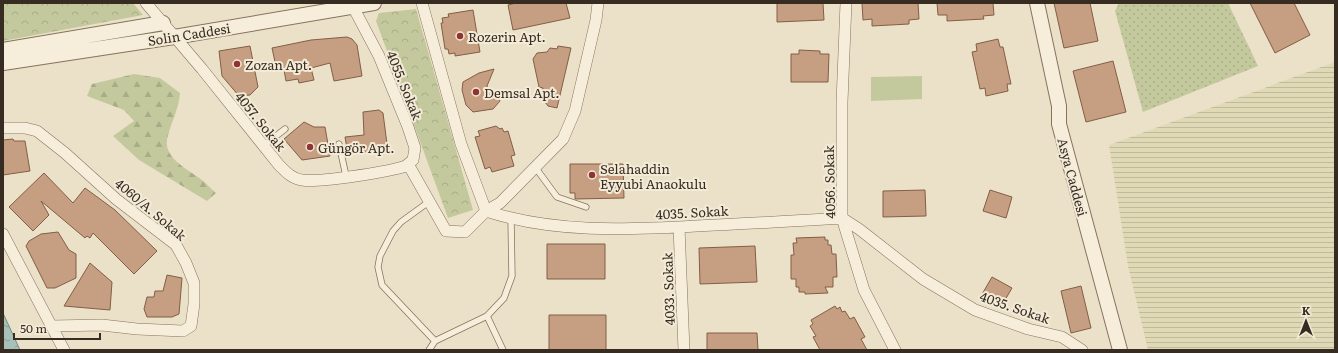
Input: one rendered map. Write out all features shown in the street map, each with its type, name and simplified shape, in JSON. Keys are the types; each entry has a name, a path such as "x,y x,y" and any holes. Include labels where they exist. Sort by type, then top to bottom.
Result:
{"street":[{"name":"4057. Sokak","path":"146,3 263,146 279,165 291,176 302,180 346,176 392,169 408,164"},
{"name":"Solin Caddesi","path":"3,63 174,37 353,4 374,3"},
{"path":"422,3 461,144 486,211"},
{"path":"408,164 446,231 454,233 465,232 486,211 500,203 562,139 575,111 596,20 598,3"},
{"name":"4056. Sokak","path":"846,3 842,102 842,218 864,290 895,350"},
{"name":"Asya Caddesi","path":"1037,3 1059,106 1059,124 1120,350"},
{"name":"4055. Sokak","path":"353,4 378,56 408,128 414,148 413,160 408,164"},
{"path":"3,50 163,23"},
{"name":"4060/A. Sokak","path":"3,128 25,128 36,131 65,153 116,199 176,245 194,282 194,304 191,326 183,331 137,329 102,325 52,326"},
{"name":"4035. Sokak","path":"486,211 511,219 571,228 630,230 842,218 859,229 923,280 975,310 1028,329 1062,337 1082,350"},
{"name":"4033. Sokak","path":"679,227 684,350"},
{"path":"3,234 64,350"}],"lane":[{"path":"263,146 285,129"},
{"path":"339,144 346,176"},
{"path":"534,167 557,197 586,207"},
{"path":"430,201 401,222 393,231 380,256 378,267 382,285 435,341"},
{"path":"429,350 435,341 488,316 500,305 510,284 512,268 511,219"},
{"path":"488,316 503,350"}],"shaded area":[{"path":"1335,62 1335,350 1148,350 1128,266 1109,145"}],"green space":[{"path":"3,3 133,3 143,15 3,41"},
{"path":"1119,3 1228,3 1258,66 1143,112 1115,11"},
{"path":"416,9 473,210 448,218 376,21 379,13"},
{"path":"134,74 160,78 180,93 178,105 168,134 167,147 174,159 179,164 202,180 216,193 207,201 139,160 113,136 134,121 124,110 87,96 92,84"},
{"path":"922,76 922,99 871,101 871,77"}],"water":[{"path":"3,313 20,350 3,350"}],"building":[{"path":"516,3 566,3 570,18 513,30 508,5"},
{"path":"777,3 823,3 824,20 777,22"},
{"path":"862,3 918,3 919,19 909,20 909,24 872,26 872,19 863,20"},
{"path":"937,3 993,3 994,15 983,16 984,19 947,21 947,15 938,15"},
{"path":"1054,3 1090,3 1098,41 1064,48"},
{"path":"1250,3 1294,3 1310,35 1275,53"},
{"name":"Rozerin Apt.","path":"473,10 480,52 455,56 455,53 449,54 448,49 445,49 441,23 443,23 442,18 449,17 448,14"},
{"path":"347,37 352,39 357,45 362,76 334,81 330,63 311,68 314,80 299,83 298,79 286,81 284,70 277,71 272,48 311,40"},
{"path":"998,39 1000,47 1003,47 1011,84 1007,84 1008,91 986,96 985,88 980,89 972,52 977,51 976,44"},
{"name":"Zozan Apt.","path":"250,46 258,87 250,95 239,96 222,76 219,51"},
{"path":"558,46 571,48 557,108 548,106 542,98 543,88 539,87 533,59 537,53 547,52 550,48 557,49"},
{"path":"799,50 820,51 820,54 829,54 828,82 791,82 791,54 799,54"},
{"path":"1113,61 1126,112 1086,122 1073,71"},
{"name":"Demsal Apt.","path":"494,69 487,86 489,94 498,97 500,101 493,109 473,112 466,105 462,90 463,82 479,73"},
{"path":"379,110 383,113 387,144 382,150 348,154 345,137 364,135 363,112"},
{"name":"Güngör Apt.","path":"304,122 314,127 325,127 330,156 302,160 284,139"},
{"path":"496,126 500,129 502,128 504,132 508,131 515,155 511,156 514,166 492,172 490,167 485,169 475,137 480,136 478,131"},
{"path":"13,139 14,141 25,141 30,171 3,175 3,140"},
{"path":"570,164 623,164 624,198 575,199 575,193 570,193"},
{"path":"44,173 73,203 85,188 115,210 157,251 134,274 93,233 90,238 87,236 85,238 41,201 49,215 33,231 9,207"},
{"path":"925,190 926,216 883,217 883,191"},
{"path":"990,190 1012,197 1006,218 983,211"},
{"path":"58,232 69,250 76,254 76,278 55,288 47,288 26,246 29,241 41,234"},
{"path":"825,237 825,240 828,240 828,245 831,245 832,254 836,254 837,277 833,277 833,287 825,287 828,293 805,294 805,292 799,292 799,287 796,287 796,279 791,279 791,255 794,255 793,243 797,243 796,238"},
{"path":"547,244 605,244 605,279 547,279"},
{"path":"755,246 757,282 700,284 699,248"},
{"path":"90,263 112,282 110,310 64,306"},
{"path":"167,275 182,278 179,314 172,317 147,317 144,309 147,297 154,297 155,291 163,291"},
{"path":"992,277 1012,288 1001,307 981,296"},
{"path":"1081,286 1091,328 1071,333 1061,291"},
{"path":"835,306 837,309 840,307 842,312 845,311 850,319 854,317 865,337 861,339 867,350 820,350 813,337 816,336 810,326 813,324 811,320"},
{"path":"549,315 606,315 606,350 549,350"},
{"path":"707,333 757,333 758,350 707,350"}],"place":[{"name":"Rozerin Apt.","path":"460,36"},
{"name":"Zozan Apt.","path":"237,64"},
{"name":"Demsal Apt.","path":"476,92"},
{"name":"Güngör Apt.","path":"310,147"},
{"name":"Selahaddin Eyyubi Anaokulu","path":"592,175"}]}
